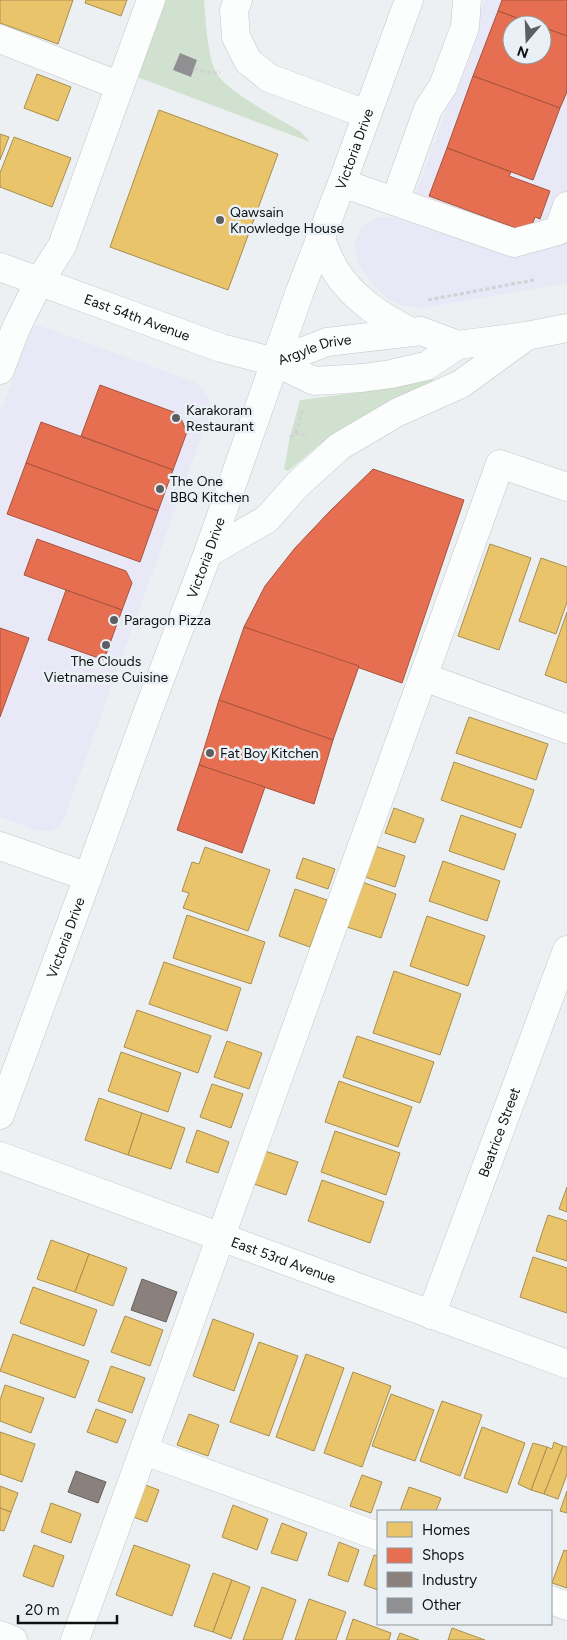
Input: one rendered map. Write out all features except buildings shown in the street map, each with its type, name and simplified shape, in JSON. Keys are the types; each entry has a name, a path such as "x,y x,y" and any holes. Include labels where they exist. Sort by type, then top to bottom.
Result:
{"street":[{"path":"0,370 16,328 39,282 62,246 152,0"},
{"path":"238,0 234,10 236,37 248,61 269,78 366,114"},
{"name":"Victoria Drive","path":"0,1115 148,711 208,554 275,362 409,0"},
{"path":"395,201 428,109 443,86 465,27 464,1"},
{"path":"0,39 120,86"},
{"path":"342,183 514,243 558,231 567,206"},
{"path":"320,238 335,270 352,292 383,317 411,332"},
{"name":"East 54th Avenue","path":"0,268 221,348 275,362"},
{"name":"Argyle Drive","path":"275,362 314,381 362,378 426,366 458,345 526,336 567,328"},
{"name":"Argyle Drive","path":"275,362 327,342 421,331 458,345"},
{"path":"208,554 268,519 298,484 340,446 398,412 461,384 526,336"},
{"path":"75,1640 145,1451 220,1237 500,464 567,487"},
{"path":"424,677 567,729"},
{"path":"0,846 88,877"},
{"name":"Beatrice Street","path":"431,1315 567,950"},
{"name":"East 53rd Avenue","path":"0,1156 567,1364"},
{"path":"145,1451 377,1536"},
{"path":"552,1600 567,1606"},
{"path":"0,1636 13,1640"}],"path":[{"path":"422,300 534,280"},
{"path":"296,433 304,404"}],"shaded area":[{"path":"485,0 567,0 567,283 424,308 402,305 390,300 379,291 357,262 355,242 362,227 378,217 392,217 406,222"},
{"path":"38,325 197,383 208,397 211,409 65,816 59,826 51,831 38,831 0,817 0,413 32,328"}],"green space":[{"path":"166,0 204,0 207,37 211,56 213,65 221,80 268,113 301,132 310,142 137,77"},
{"path":"430,378 434,380 433,384 360,420 324,441 288,471 284,469 300,400 362,392"}],"place":[{"name":"Qawsain Knowledge House","path":"220,220"},
{"name":"Karakoram Restaurant","path":"176,418"},
{"name":"The One BBQ Kitchen","path":"160,489"},
{"name":"Paragon Pizza","path":"114,620"},
{"name":"The Clouds Vietnamese Cuisine","path":"106,645"},
{"name":"Fat Boy Kitchen","path":"210,753"}]}
